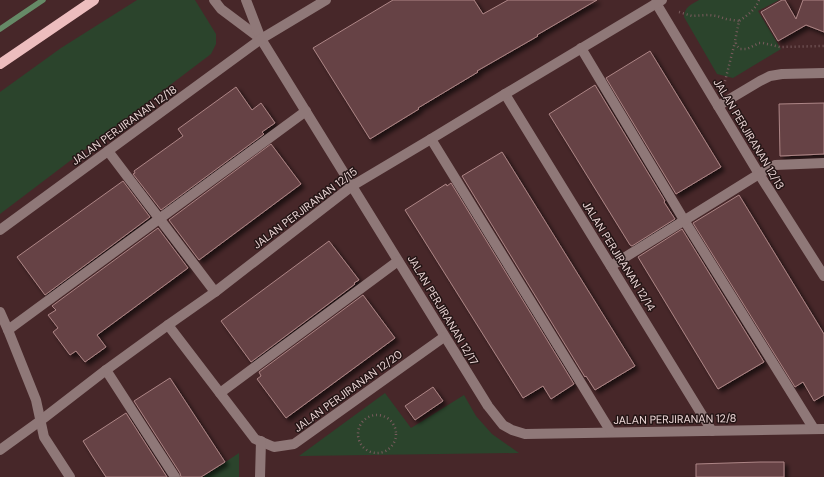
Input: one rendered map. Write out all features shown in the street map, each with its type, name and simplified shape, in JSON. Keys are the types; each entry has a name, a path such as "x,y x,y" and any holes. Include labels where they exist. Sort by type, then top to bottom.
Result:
{"main road":[{"path":"0,64 94,0"}],"street":[{"path":"214,0 221,9 262,39"},
{"path":"246,0 262,39"},
{"name":"JALAN PERJIRANAN 12/18","path":"0,230 262,39 326,0"},
{"name":"JALAN PERJIRANAN 12/15","path":"0,450 106,370 215,292 352,186 659,2"},
{"name":"JALAN PERJIRANAN 12/13","path":"659,2 718,106 824,276"},
{"name":"JALAN PERJIRANAN 12/17","path":"262,39 444,337 488,406 504,425 512,430 525,434"},
{"path":"581,48 684,220 819,429"},
{"path":"718,106 770,76 782,74 824,74"},
{"name":"JALAN PERJIRANAN 12/14","path":"505,94 712,431"},
{"path":"8,330 306,111"},
{"path":"430,140 611,432"},
{"path":"108,151 215,292"},
{"path":"611,266 775,165 824,163"},
{"path":"220,393 398,261"},
{"path":"0,312 36,400 44,437 70,477"},
{"path":"168,325 255,439 261,441 260,477"},
{"name":"JALAN PERJIRANAN 12/20","path":"261,441 274,447 294,444 444,337"},
{"path":"106,370 175,477"},
{"name":"JALAN PERJIRANAN 12/8","path":"525,434 819,429"}],"path":[{"path":"659,2 692,16 708,15 739,21 751,13 757,6 759,0"},
{"path":"718,106 739,21"},
{"path":"735,41 740,49 747,49 758,43 780,47 824,46"},
{"path":"374,415 389,419 394,425 396,432 396,439 393,446 380,453 372,453 366,450 358,437 359,429 362,423 374,415"}],"green space":[{"path":"137,0 195,0 216,34 216,44 211,54 0,214 0,92 61,48"},
{"path":"699,0 779,0 758,11 781,49 733,78 717,74 684,17 687,8"},
{"path":"385,393 411,428 464,395 476,416 492,434 519,453 299,456"},
{"path":"239,453 239,477 203,477"}],"building":[{"path":"393,0 474,0 483,14 508,0 597,0 477,71 478,72 370,139 313,48"},
{"path":"782,0 785,0 796,19 803,0 824,0 824,32 806,25 778,41 761,12"},
{"path":"650,51 721,167 676,194 606,78"},
{"path":"595,85 675,219 632,246 549,114"},
{"path":"236,87 252,110 261,103 275,123 262,132 264,134 161,210 133,174 135,173 134,171 183,136 178,129"},
{"path":"824,103 824,154 780,156 779,104"},
{"path":"271,144 301,184 199,260 169,220"},
{"path":"502,152 635,366 595,390 586,376 585,377 462,176"},
{"path":"123,181 150,217 45,295 17,257"},
{"path":"451,183 574,384 551,399 543,386 523,398 405,210 446,184 447,186"},
{"path":"739,195 824,334 824,395 814,401 803,382 795,387 693,223"},
{"path":"158,228 188,268 97,335 106,347 85,362 76,351 70,355 53,332 58,328 48,315 56,310 52,306"},
{"path":"682,229 764,362 718,389 638,257"},
{"path":"329,241 359,280 251,362 221,321"},
{"path":"363,295 395,338 286,418 257,379 261,376 259,372"},
{"path":"170,378 225,462 201,477 181,477 180,473 134,401"},
{"path":"433,387 443,401 415,420 405,406"},
{"path":"126,413 167,477 106,477 93,457 83,441"},
{"path":"784,462 784,477 696,477 696,464"}],"waterway":[{"path":"0,29 43,0"}]}
